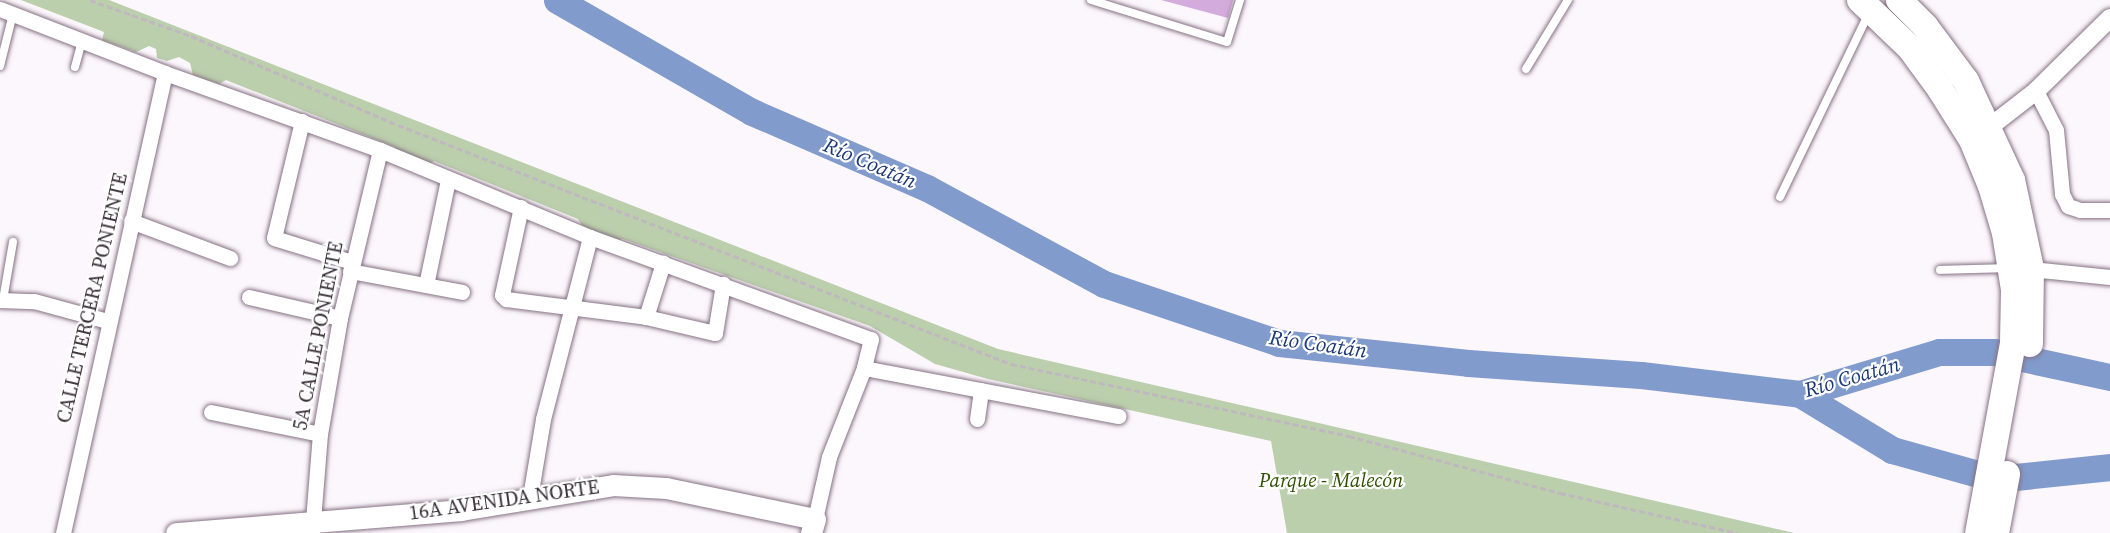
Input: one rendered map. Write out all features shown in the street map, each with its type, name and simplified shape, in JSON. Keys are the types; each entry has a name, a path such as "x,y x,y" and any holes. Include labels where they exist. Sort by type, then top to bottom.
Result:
{"highway":[{"path":"1899,0 1925,26 1966,81 1982,135 1991,186 2022,279 2024,387 1996,533"},
{"path":"1865,4 1910,48 1982,135"},
{"path":"1978,533 2008,382 2022,279"}],"main road":[{"name":"16A AVENIDA NORTE","path":"176,533 313,528 461,510 613,485 648,487 813,526"}],"street":[{"path":"6,12 165,73 380,150 590,237 871,339 864,368 829,457 813,526"},
{"path":"1982,135 2036,91 2110,18"},
{"name":"CALLE TERCERA PONIENTE","path":"63,533 107,321 165,73"},
{"path":"2036,91 2056,130 2062,194 2068,206 2080,210 2110,210"},
{"path":"302,121 274,238 351,266 462,292"},
{"name":"5A CALLE PONIENTE","path":"313,528 320,434 340,318 380,150"},
{"path":"426,285 448,180"},
{"path":"521,207 502,295 506,299 646,317 715,333 723,284"},
{"path":"131,221 230,258"},
{"path":"530,497 543,419 590,237"},
{"path":"646,317 663,263"},
{"path":"2022,279 2110,277"},
{"path":"249,297 340,318"},
{"path":"1,300 34,301 107,321"},
{"path":"864,368 1119,416"},
{"path":"977,420 981,390"},
{"path":"211,412 320,434"}],"lane":[{"path":"1091,0 1227,42 1240,0"},
{"path":"1526,69 1568,0"},
{"path":"1780,197 1865,4"},
{"path":"0,66 6,12"},
{"path":"75,67 82,41"},
{"path":"1,300 13,242"},
{"path":"1940,270 2022,279"}],"path":[{"path":"90,0 191,36 398,125 1011,364 1349,436 1560,493 1738,533"}],"green space":[{"name":"Parque - Malecón","path":"21,0 109,0 998,349 1794,533 1287,533 1271,441 988,379 935,364 870,326 623,239 608,242 587,233 578,219 434,161 425,168 395,155 395,147 226,80 219,84 193,75 190,63 179,57 167,61 157,58 156,49 149,46 136,52 102,40 104,32"}],"building":[{"path":"1161,0 1233,0 1228,18"}],"waterway":[{"name":"Río Coatán","path":"557,0 752,112 927,188 1104,284 1279,343 1468,363 1641,375 1800,394 1939,352 1994,352 2110,377"},
{"path":"1800,394 1892,450 1996,479 2110,467"}]}
